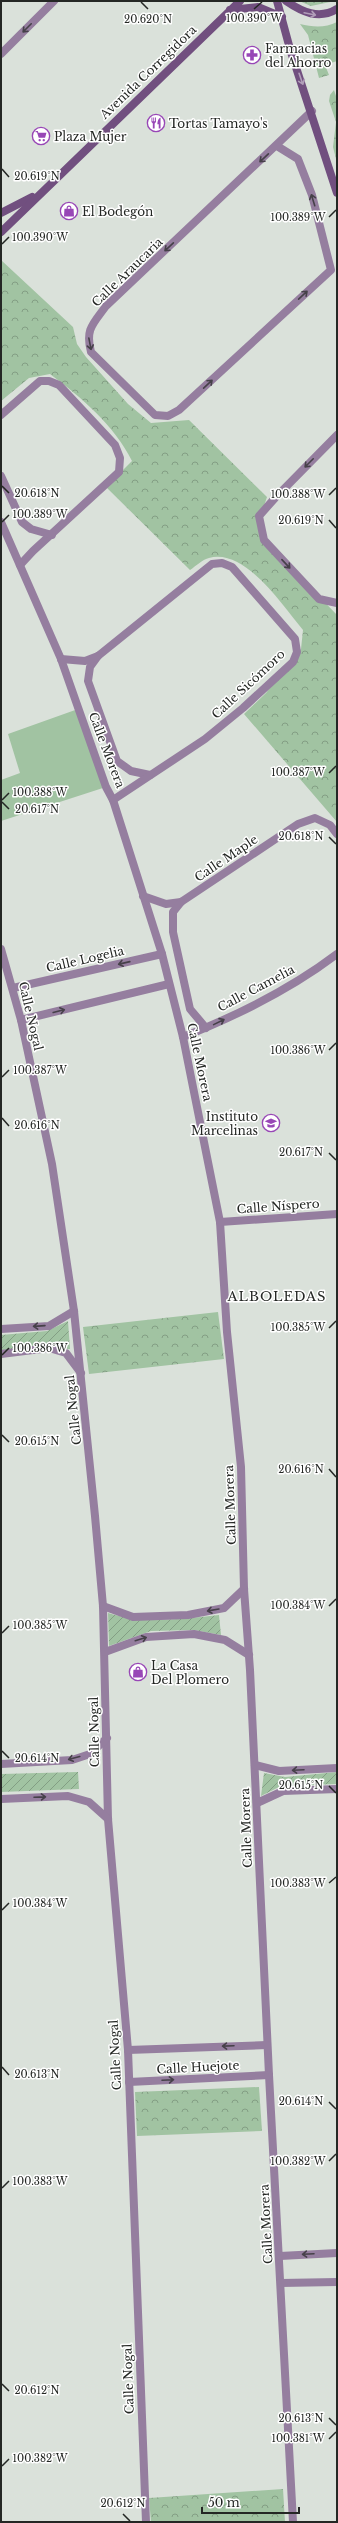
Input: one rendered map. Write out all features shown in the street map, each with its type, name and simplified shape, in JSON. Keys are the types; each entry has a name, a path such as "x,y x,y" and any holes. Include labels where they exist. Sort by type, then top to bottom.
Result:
{"main road":[{"name":"Avenida Corregidora","path":"1,232 38,194 240,1"},
{"path":"277,1 337,193"},
{"path":"286,1 303,12 317,15 324,15 337,9"},
{"path":"230,10 258,7 282,17"},
{"name":"Avenida Corregidora","path":"1,213 38,194"}],"street":[{"path":"1,54 54,1"},
{"name":"Calle Araucaria","path":"277,146 298,159 312,195 334,271 179,410 168,416 155,415 91,352 88,340 89,329 106,306 277,146 312,111"},
{"path":"1,415 40,381 49,381 59,385 115,445 120,458 119,472 52,535 33,550 20,565"},
{"path":"337,435 259,516 264,540 319,599 337,603"},
{"path":"1,476 22,522 31,529 52,535"},
{"name":"Calle Morera","path":"1,522 61,660 106,787 113,800 162,954 183,1037 220,1222 227,1332 241,1467 244,1588 257,1803 267,2045 280,2256 293,2522"},
{"name":"Calle Sicómoro","path":"61,660 85,661 98,656 212,564 222,563 232,566 295,639 297,652 293,662 243,708 205,739 113,800"},
{"name":"Calle Morera","path":"98,656 90,667 88,681 117,761 131,772 150,775"},
{"name":"Calle Maple","path":"181,902 298,824 315,818 330,826 337,834"},
{"path":"143,896 166,904 181,902"},
{"path":"181,902 173,912 173,932 190,1009 206,1028"},
{"name":"Calle Nogal","path":"1,949 21,1020 52,1164 74,1311 103,1606 108,1819 128,2050 146,2522"},
{"name":"Calle Logelia","path":"13,988 162,954"},
{"name":"Calle Camelia","path":"183,1037 206,1028 254,1004 321,966 337,954"},
{"path":"21,1020 169,984"},
{"name":"Calle Níspero","path":"220,1222 337,1214"},
{"path":"1,1329 49,1326 74,1311"},
{"path":"1,1354 49,1348 66,1353 81,1373"},
{"path":"103,1606 133,1617 188,1615 224,1608 244,1588"},
{"path":"105,1652 146,1637 194,1634 225,1640 249,1655"},
{"path":"1,1764 72,1760 90,1754 106,1738"},
{"path":"255,1765 279,1771 337,1768"},
{"path":"257,1803 283,1791 337,1789"},
{"path":"1,1799 68,1796 89,1802 108,1819"},
{"name":"Calle Huejote","path":"128,2050 267,2045"},
{"name":"Calle Huejote","path":"129,2082 269,2075"},
{"path":"280,2256 337,2253"},
{"path":"281,2282 337,2282"}],"green space":[{"path":"299,1 335,1 311,6"},
{"path":"337,22 337,61 325,65 329,75 319,78 308,35 300,24 319,26"},
{"path":"334,90 337,99 337,163 333,147 336,122 329,101 330,95"},
{"path":"1,260 73,327 77,344 86,357 128,404 151,423 189,420 267,497 262,512 262,537 337,615 337,822 244,714 266,693 301,649 303,630 285,607 262,581 249,570 236,562 223,557 209,558 202,561 190,570 106,487 132,461 125,448 107,424 74,392 50,374 29,378 1,401"},
{"path":"78,709 106,787 1,821 1,780 20,773 8,734"},
{"path":"218,1312 224,1359 89,1374 83,1327"},
{"path":"68,1321 70,1349 1,1351 1,1335 47,1331"},
{"path":"108,1613 136,1619 149,1620 219,1615 221,1635 194,1630 151,1631 109,1646"},
{"path":"78,1772 79,1789 1,1792 1,1774"},
{"path":"337,1772 337,1784 281,1786 261,1796 264,1773 285,1777"},
{"path":"259,2087 262,2131 137,2136 135,2092"},
{"path":"283,2489 285,2522 151,2522 149,2498"}],"place":[{"name":"Farmacias del Ahorro","path":"252,55"},
{"name":"Tortas Tamayo's","path":"156,123"},
{"name":"Plaza Mujer","path":"41,136"},
{"name":"El Bodegón","path":"69,211"},
{"name":"Instituto Marcelinas","path":"271,1123"},
{"name":"La Casa Del Plomero","path":"138,1672"}],"district":[{"name":"ALBOLEDAS","path":"277,1296"}]}
